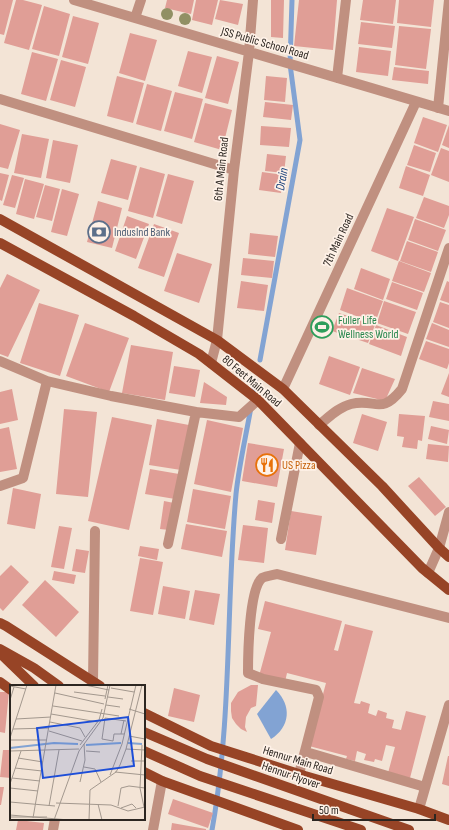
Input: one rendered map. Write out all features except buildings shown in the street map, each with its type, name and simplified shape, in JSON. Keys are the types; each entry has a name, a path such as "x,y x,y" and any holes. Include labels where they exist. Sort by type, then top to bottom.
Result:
{"main road":[{"name":"80 Feet Main Road","path":"0,219 217,340 283,389 382,486 449,557"},
{"name":"80 Feet Main Road","path":"0,243 134,316 199,354 246,390 257,399 428,573 449,590"},
{"path":"0,623 96,684"},
{"path":"0,649 34,668 58,685"},
{"path":"0,653 33,685"},
{"path":"0,682 10,689"},
{"name":"Hennur Main Road","path":"145,713 211,746 299,774 419,809 449,820"},
{"name":"Hennur Flyover","path":"145,732 207,759 409,830"},
{"path":"145,751 200,776 361,830"},
{"path":"145,772 229,804 275,826 298,830"}],"street":[{"name":"JSS Public School Road","path":"74,0 449,111"},
{"path":"135,18 141,0"},
{"name":"6th A Main Road","path":"211,363 217,340 234,170 249,52 253,0"},
{"path":"337,78 346,0"},
{"path":"438,108 449,0"},
{"path":"0,99 234,170"},
{"name":"7th Main Road","path":"283,389 416,102"},
{"path":"319,425 350,404 360,403 383,405 393,400 402,389 449,248"},
{"path":"0,361 47,381 111,396 196,412 239,417 257,399"},
{"path":"0,486 23,478 47,381"},
{"path":"168,544 196,412"},
{"path":"281,539 300,443"},
{"path":"428,573 439,548 449,512"},
{"path":"95,531 96,684"},
{"path":"299,774 306,752 319,697 316,690 263,680 248,673 252,609 256,587 263,578 277,574 449,618"},
{"path":"419,809 449,705"},
{"path":"306,752 425,787"},
{"path":"153,830 162,780"},
{"path":"53,830 55,820"}],"water":[{"path":"276,690 285,703 287,716 282,729 271,739 257,714"}],"waterway":[{"name":"Drain","path":"260,360 300,140 290,64 292,0"},
{"path":"253,395 255,380"},
{"path":"212,830 223,746 236,494 251,407"}],"place":[{"name":"IndusInd Bank","path":"99,232"},
{"name":"Fuller Life Wellness World","path":"322,327"},
{"name":"US Pizza","path":"267,465"}]}
